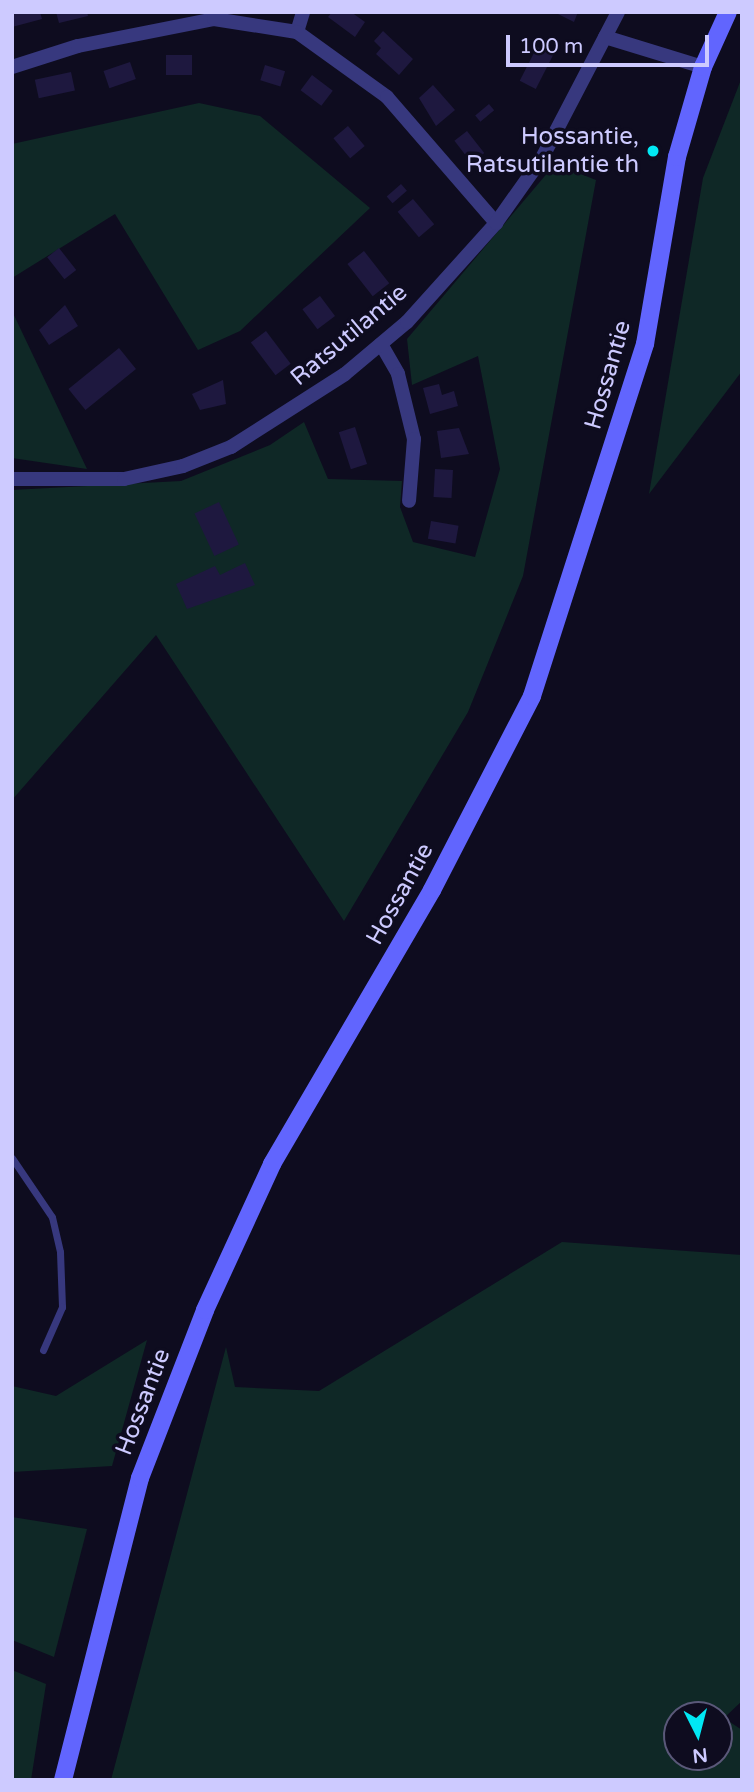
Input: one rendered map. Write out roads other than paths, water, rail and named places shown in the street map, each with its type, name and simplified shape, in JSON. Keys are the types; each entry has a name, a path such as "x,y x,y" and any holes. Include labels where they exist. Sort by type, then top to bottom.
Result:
{"main road":[{"name":"Hossantie","path":"63,1780 140,1478 205,1310 272,1164 432,890 532,696 645,344 677,157 703,67 728,12"}],"street":[{"path":"297,32 303,12"},
{"name":"Ratsutilantie","path":"12,479 124,479 183,466 292,411 381,344 496,223 542,158 618,12"},
{"path":"12,67 78,46 214,19 297,32 387,97 496,223"},
{"path":"606,37 703,67"},
{"path":"381,344 398,374 414,439 409,501"}],"lane":[{"path":"12,1158 52,1217 60,1252 62,1307 43,1350"}],"place":[{"name":"Hossantie, Ratsutilantie th","path":"653,151"}]}
